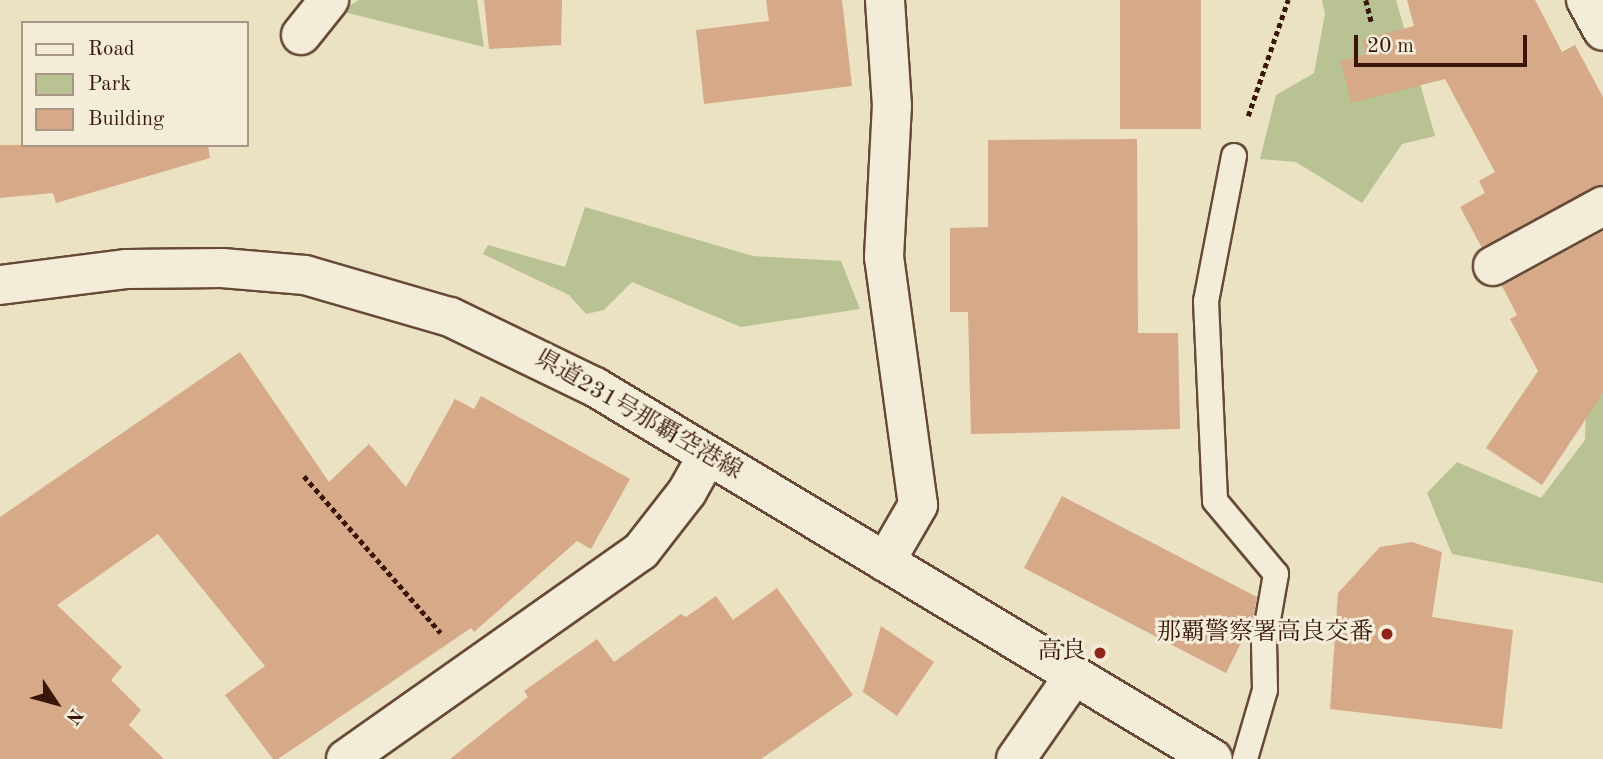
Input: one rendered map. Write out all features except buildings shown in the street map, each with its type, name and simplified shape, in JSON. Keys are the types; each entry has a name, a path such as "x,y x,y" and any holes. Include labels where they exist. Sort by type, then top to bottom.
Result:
{"street":[{"path":"301,35 330,0"},
{"path":"885,0 892,106 884,257 918,505 885,562"},
{"path":"1586,0 1603,31"},
{"path":"1493,266 1603,206"},
{"name":"県道231号那覇空港線","path":"0,285 127,269 222,268 305,275 378,293 518,346 1213,759"},
{"path":"346,759 475,672 641,551 687,492 707,456"},
{"path":"1016,759 1073,677"}],"lane":[{"path":"1234,156 1206,301 1215,501 1276,574 1264,642 1265,690 1245,759"}],"path":[{"path":"1234,156 1288,0"},
{"path":"1366,0 1372,24"},
{"path":"303,476 475,672"}],"green space":[{"path":"359,0 477,0 484,47 340,11"},
{"path":"1322,0 1396,0 1435,136 1402,144 1362,203 1296,162 1260,159 1276,95 1314,73 1325,14"},
{"path":"585,207 753,256 841,261 860,309 741,327 632,282 604,310 586,314 569,295 483,254 488,245 565,267"},
{"path":"1603,388 1603,583 1452,554 1427,493 1457,462 1541,498 1585,440 1586,409"}],"place":[{"name":"那覇警察署高良交番","path":"1387,634"},
{"name":"高良","path":"1100,653"}]}
